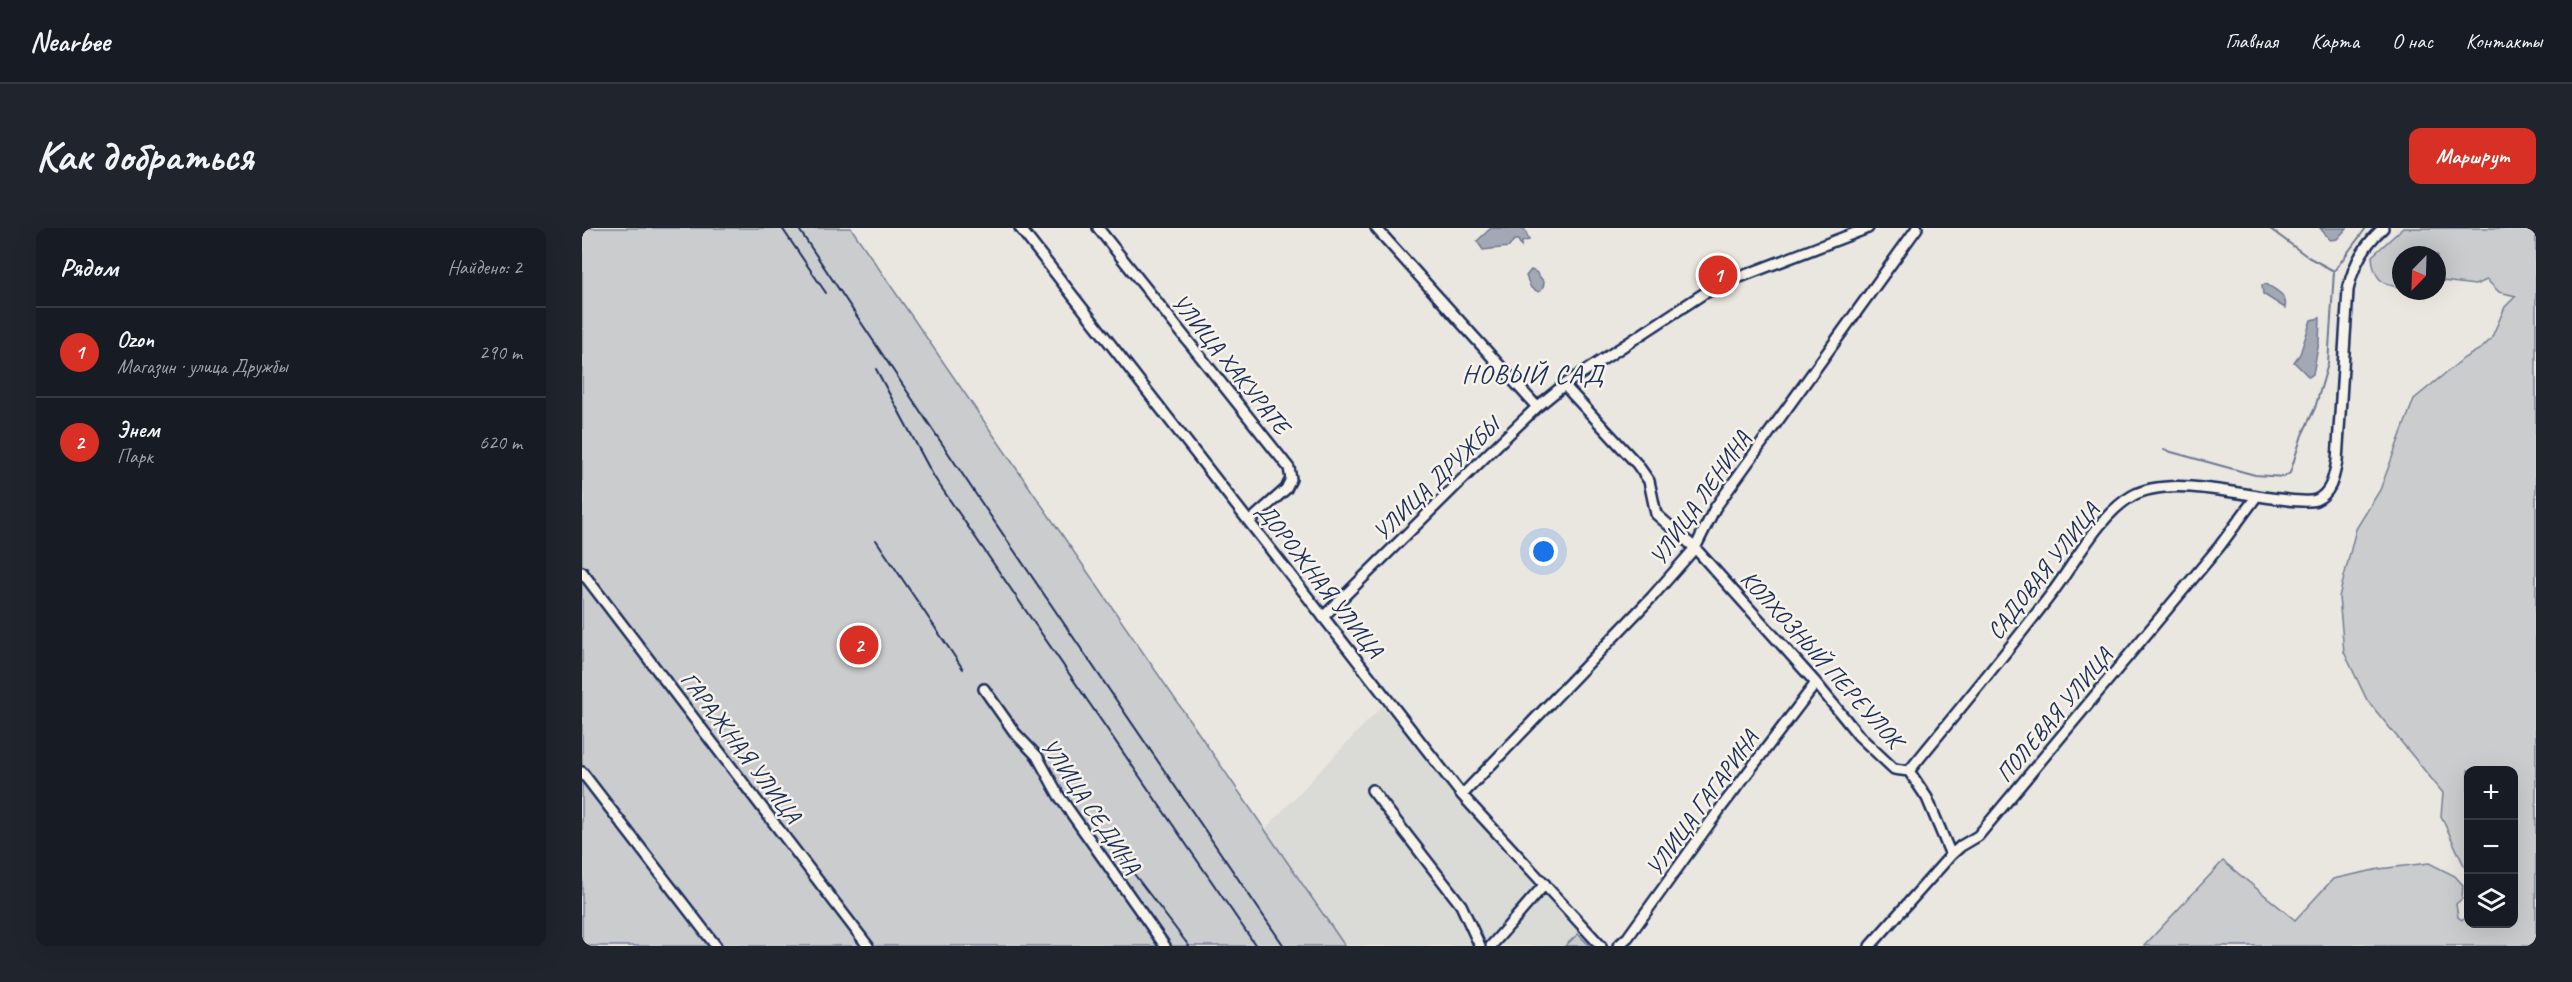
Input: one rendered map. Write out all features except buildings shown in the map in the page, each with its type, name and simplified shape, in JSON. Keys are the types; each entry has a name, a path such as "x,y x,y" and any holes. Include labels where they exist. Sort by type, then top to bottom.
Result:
{"street":[{"name":"ДОРОЖНАЯ УЛИЦА","path":"1020,228 1462,795 1601,946"},
{"name":"УЛИЦА ХАКУРАТЕ","path":"1098,228 1289,468 1292,479 1286,489 1250,521"},
{"path":"1376,228 1537,407"},
{"name":"УЛИЦА ДРУЖБЫ","path":"1323,617 1537,407 1564,385 1703,294 1740,277 1868,228"},
{"name":"УЛИЦА ЛЕНИНА","path":"1462,795 1652,597 1695,548 1715,508 1916,228"},
{"name":"САДОВАЯ УЛИЦА","path":"1909,771 2051,594 2110,513 2133,496 2156,488 2199,489 2295,501 2316,500 2326,492 2334,480 2348,290 2352,270 2362,252 2383,228"},
{"name":"КОЛХОЗНЫЙ ПЕРЕУЛОК","path":"1564,385 1637,464 1649,482 1656,514 1695,548 1816,683 1859,736 1894,769 1909,771 1927,798 1951,855"},
{"name":"ПОЛЕВАЯ УЛИЦА","path":"1870,946 1951,855 1978,836 2219,548 2256,497"},
{"name":"ГАРАЖНАЯ УЛИЦА","path":"582,572 868,946"},
{"name":"УЛИЦА ГАГАРИНА","path":"1618,946 1628,937 1720,809 1816,683"},
{"name":"УЛИЦА СЕДИНА","path":"984,689 1015,733 1037,756 1059,796 1165,946"},
{"path":"582,772 716,946"},
{"path":"1372,790 1461,905 1480,946"},
{"path":"1491,946 1545,884"}],"shaded area":[{"path":"582,228 851,228 1345,946 582,946"},
{"path":"1491,228 1520,228 1525,230 1529,240 1522,242 1521,246 1518,240 1514,240 1509,247 1483,250 1477,241"},
{"path":"2320,228 2347,228 2337,239 2330,240"},
{"path":"2403,228 2536,228 2536,946 2144,946 2223,861 2295,920 2333,879 2379,869 2429,863 2455,876 2463,885 2462,899 2456,904 2458,917 2464,919 2464,928 2518,928 2518,766 2464,766 2464,866 2441,816 2443,793 2367,700 2344,652 2339,597 2356,529 2380,490 2414,399 2491,339 2505,307 2516,296 2499,292 2487,280 2475,285 2446,281 2446,246 2392,246 2392,285 2383,282 2376,274 2372,256"},
{"path":"1531,270 1536,272 1544,282 1539,292 1531,288 1526,276"},
{"path":"2266,284 2283,296 2285,308 2263,294 2262,285"},
{"path":"2320,318 2319,342 2313,374 2309,377 2294,362 2300,354 2311,320"},
{"path":"1382,706 1591,946 1161,946 1245,850"},
{"path":"1578,934 1590,946 1565,946"}],"waterway":[{"path":"2164,450 2255,475 2284,477 2290,473 2302,435 2315,408 2328,364 2334,271 2308,257 2269,228"},
{"path":"2334,271 2366,228"}],"railway":[{"path":"782,228 826,293"},
{"path":"798,228 979,499 1284,946"},
{"path":"876,369 934,477 1256,946"},
{"path":"876,540 963,669"},
{"path":"1115,849 1189,946"}],"place":[{"name":"Ozon","path":"1718,275"},
{"name":"Энем","path":"859,645"}],"district":[{"name":"НОВЫЙ САД","path":"1533,374"}]}
